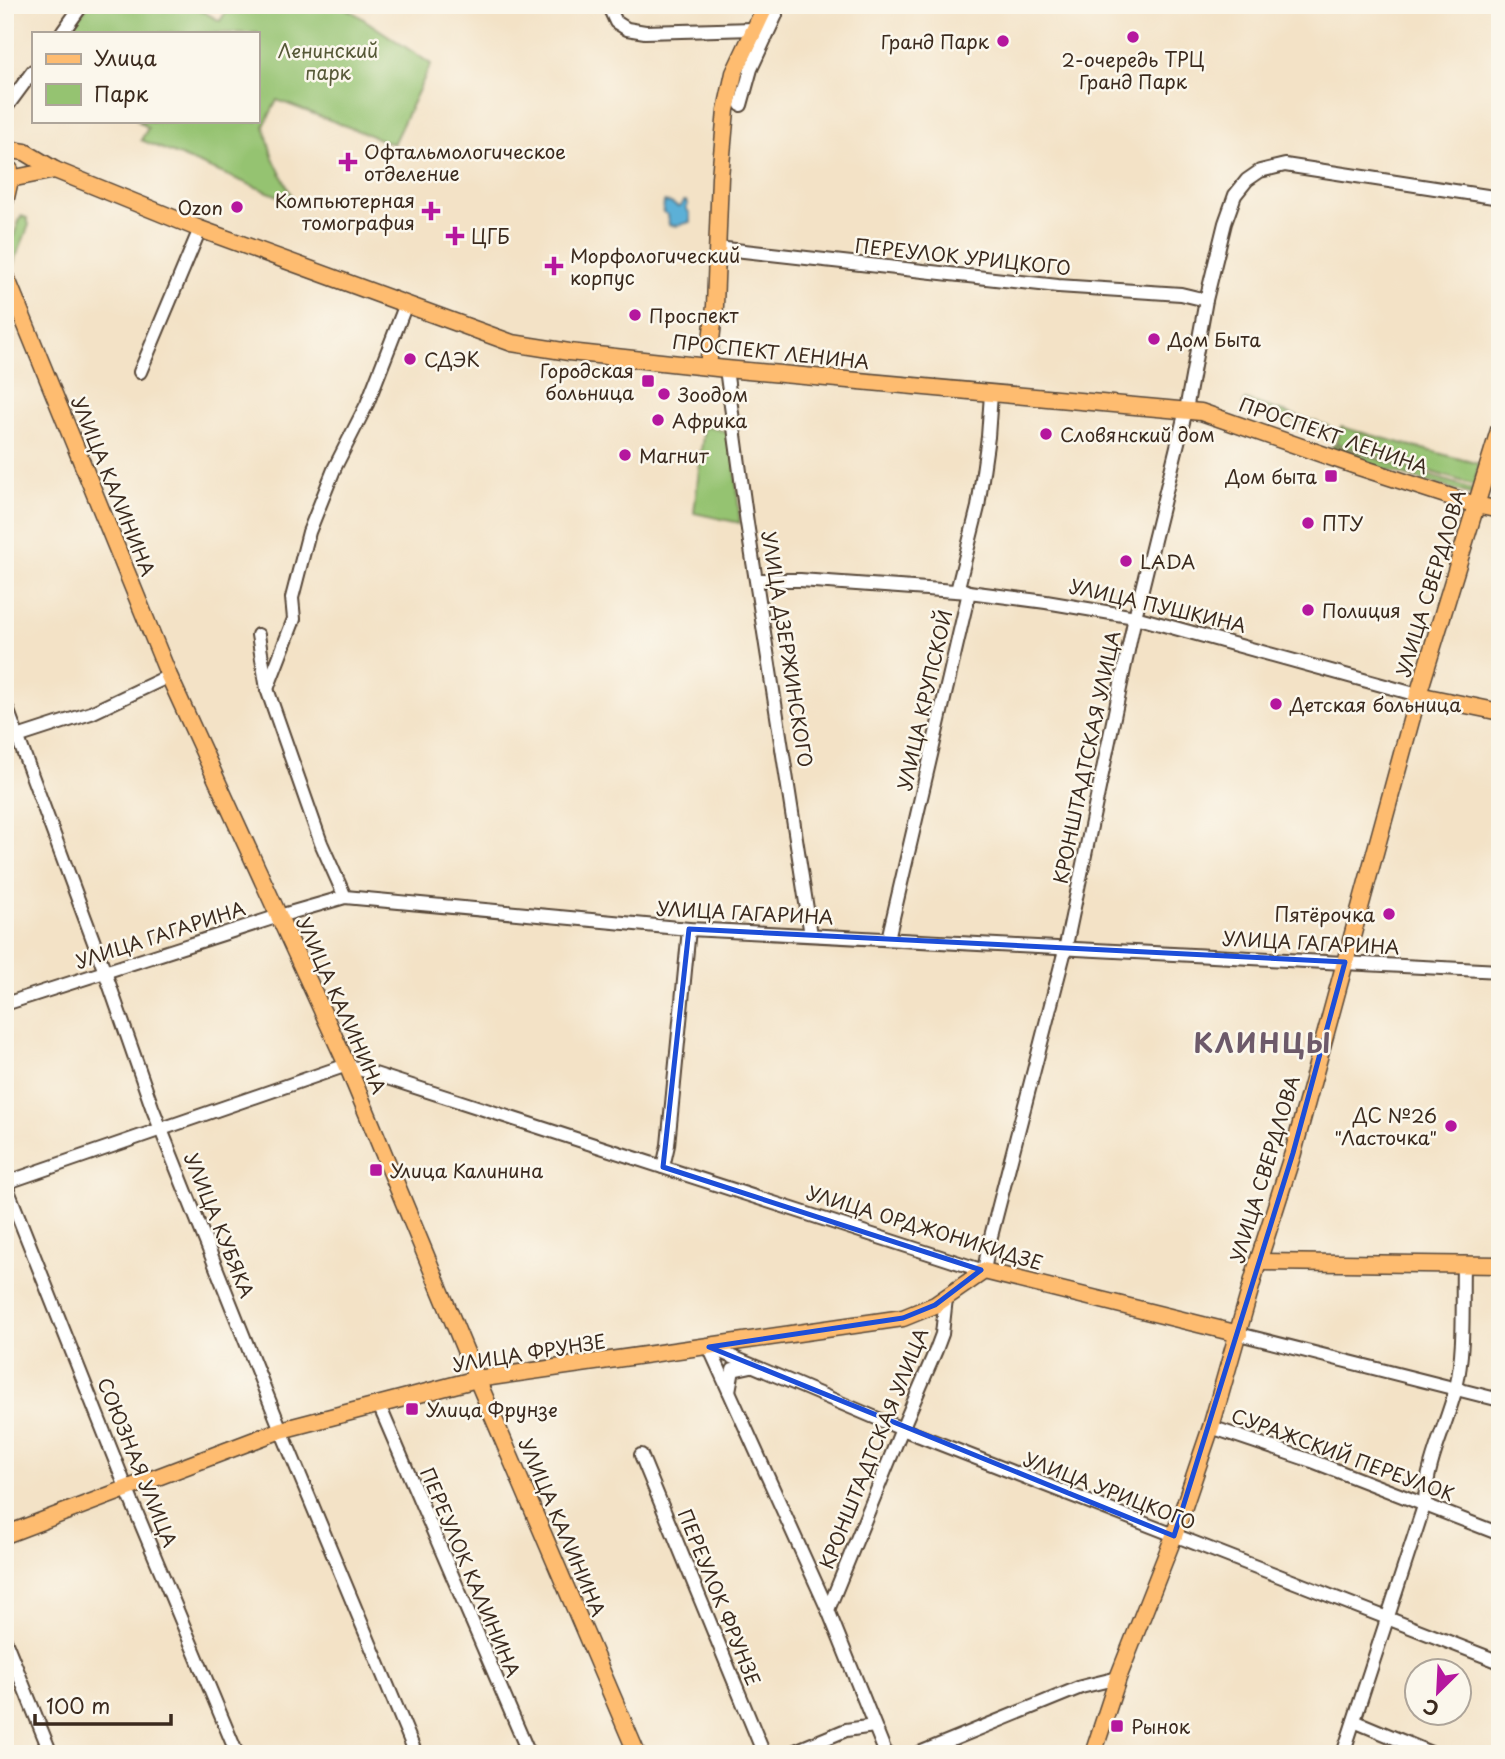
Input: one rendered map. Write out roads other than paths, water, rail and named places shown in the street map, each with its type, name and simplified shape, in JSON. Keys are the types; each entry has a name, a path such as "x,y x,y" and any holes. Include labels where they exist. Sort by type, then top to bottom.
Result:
{"main road":[{"path":"708,366 716,306 720,171 728,99 734,73 754,29 771,10"},
{"path":"5,150 10,160 5,202"},
{"name":"ПРОСПЕКТ ЛЕНИНА","path":"5,150 20,150 55,170 200,229 512,343 726,369 1186,410 1222,419 1476,505 1500,509"},
{"path":"8,177 55,170"},
{"name":"УЛИЦА КАЛИНИНА","path":"5,274 169,676 347,1065 477,1379 638,1754"},
{"name":"УЛИЦА СВЕРДЛОВА","path":"1093,1754 1118,1678 1174,1536 1211,1427 1258,1262 1293,1153 1418,695 1500,427"},
{"name":"УЛИЦА ПУШКИНА","path":"1418,695 1500,712"},
{"path":"1258,1262 1500,1265"},
{"name":"УЛИЦА ФРУНЗЕ","path":"5,1535 281,1430 477,1379 903,1318 935,1305 985,1271"},
{"name":"УЛИЦА ОРДЖОНИКИДЗЕ","path":"985,1271 1239,1334"}],"street":[{"path":"63,32 82,5"},
{"path":"608,5 616,22 627,29 645,32 754,29"},
{"path":"741,105 771,10"},
{"path":"5,109 32,72"},
{"name":"КРОНШТАДТСКАЯ УЛИЦА","path":"985,1271 992,1230 1065,950 1135,617 1186,410 1206,300 1230,207 1241,186 1252,176 1273,166 1296,166 1500,198"},
{"path":"140,372 200,229"},
{"name":"ПЕРЕУЛОК УРИЦКОГО","path":"717,248 1058,286 1181,294 1206,300"},
{"path":"267,689 294,619 292,598 309,532 335,467 367,404 406,304"},
{"name":"УЛИЦА ДЗЕРЖИНСКОГО","path":"726,369 747,523 811,935"},
{"name":"УЛИЦА КРУПСКОЙ","path":"888,939 969,593 958,587 978,508 991,394"},
{"name":"УЛИЦА ПУШКИНА","path":"757,580 800,580 969,593 1046,602 1135,617 1418,695"},
{"path":"258,635 267,689 321,842 345,897"},
{"path":"12,739 91,713 169,676"},
{"name":"УЛИЦА КУБЯКА","path":"5,703 12,739 105,972 161,1129 281,1430 416,1754"},
{"name":"УЛИЦА ГАГАРИНА","path":"5,1004 345,897 689,929 1500,971"},
{"path":"663,1167 668,1145 689,929"},
{"path":"5,1183 347,1065"},
{"name":"УЛИЦА ОРДЖОНИКИДЗЕ","path":"347,1065 985,1271"},
{"name":"СОЮЗНАЯ УЛИЦА","path":"5,1183 127,1490 237,1754"},
{"path":"1343,1754 1425,1503 1426,1486 1437,1443 1456,1388 1460,1361 1463,1263"},
{"name":"КРОНШТАДТСКАЯ УЛИЦА","path":"828,1610 936,1350 942,1334 946,1298"},
{"name":"УЛИЦА ОРДЖОНИКИДЗЕ","path":"1239,1334 1500,1400"},
{"path":"709,1347 828,1610 886,1754"},
{"name":"УЛИЦА УРИЦКОГО","path":"709,1347 902,1429 1500,1662"},
{"path":"729,1391 733,1370 751,1366"},
{"name":"ПЕРЕУЛОК КАЛИНИНА","path":"379,1405 529,1754"},
{"name":"СУРАЖСКИЙ ПЕРЕУЛОК","path":"1211,1427 1312,1461 1500,1534"},
{"name":"ПЕРЕУЛОК ФРУНЗЕ","path":"641,1455 764,1754"},
{"path":"5,1640 51,1754"},
{"path":"917,1754 1081,1687 1118,1678"},
{"path":"1354,1721 1433,1754"},
{"path":"789,1754 846,1730 874,1726"}],"water":[{"path":"683,201 688,205 686,208 690,214 690,222 669,225 668,215 663,212 664,202 678,207"}],"place":[{"name":"2-очередь ТРЦ Гранд Парк","path":"1133,37"},
{"name":"Гранд Парк","path":"1003,41"},
{"name":"Офтальмологическое отделение","path":"348,162"},
{"name":"Ozon","path":"237,207"},
{"name":"Компьютерная томография","path":"431,211"},
{"name":"ЦГБ","path":"455,236"},
{"name":"Морфологический корпус","path":"554,266"},
{"name":"Проспект","path":"635,315"},
{"name":"Дом Быта","path":"1154,339"},
{"name":"СДЭК","path":"410,359"},
{"name":"Городская больница","path":"648,381"},
{"name":"Зоодом","path":"664,394"},
{"name":"Африка","path":"658,420"},
{"name":"Словянский дом","path":"1046,434"},
{"name":"Магнит","path":"625,455"},
{"name":"Дом быта","path":"1331,476"},
{"name":"ПТУ","path":"1308,523"},
{"name":"LADA","path":"1126,561"},
{"name":"Полиция","path":"1308,610"},
{"name":"Детская больница","path":"1276,704"},
{"name":"Пятёрочка","path":"1389,914"},
{"name":"ДС №26 \"Ласточка\"","path":"1451,1126"},
{"name":"Улица Калинина","path":"376,1170"},
{"name":"Улица Фрунзе","path":"412,1409"},
{"name":"Рынок","path":"1117,1726"}],"district":[{"name":"КЛИНЦЫ","path":"1263,1042"}],"park label":[{"name":"Ленинский парк","path":"328,61"}]}
